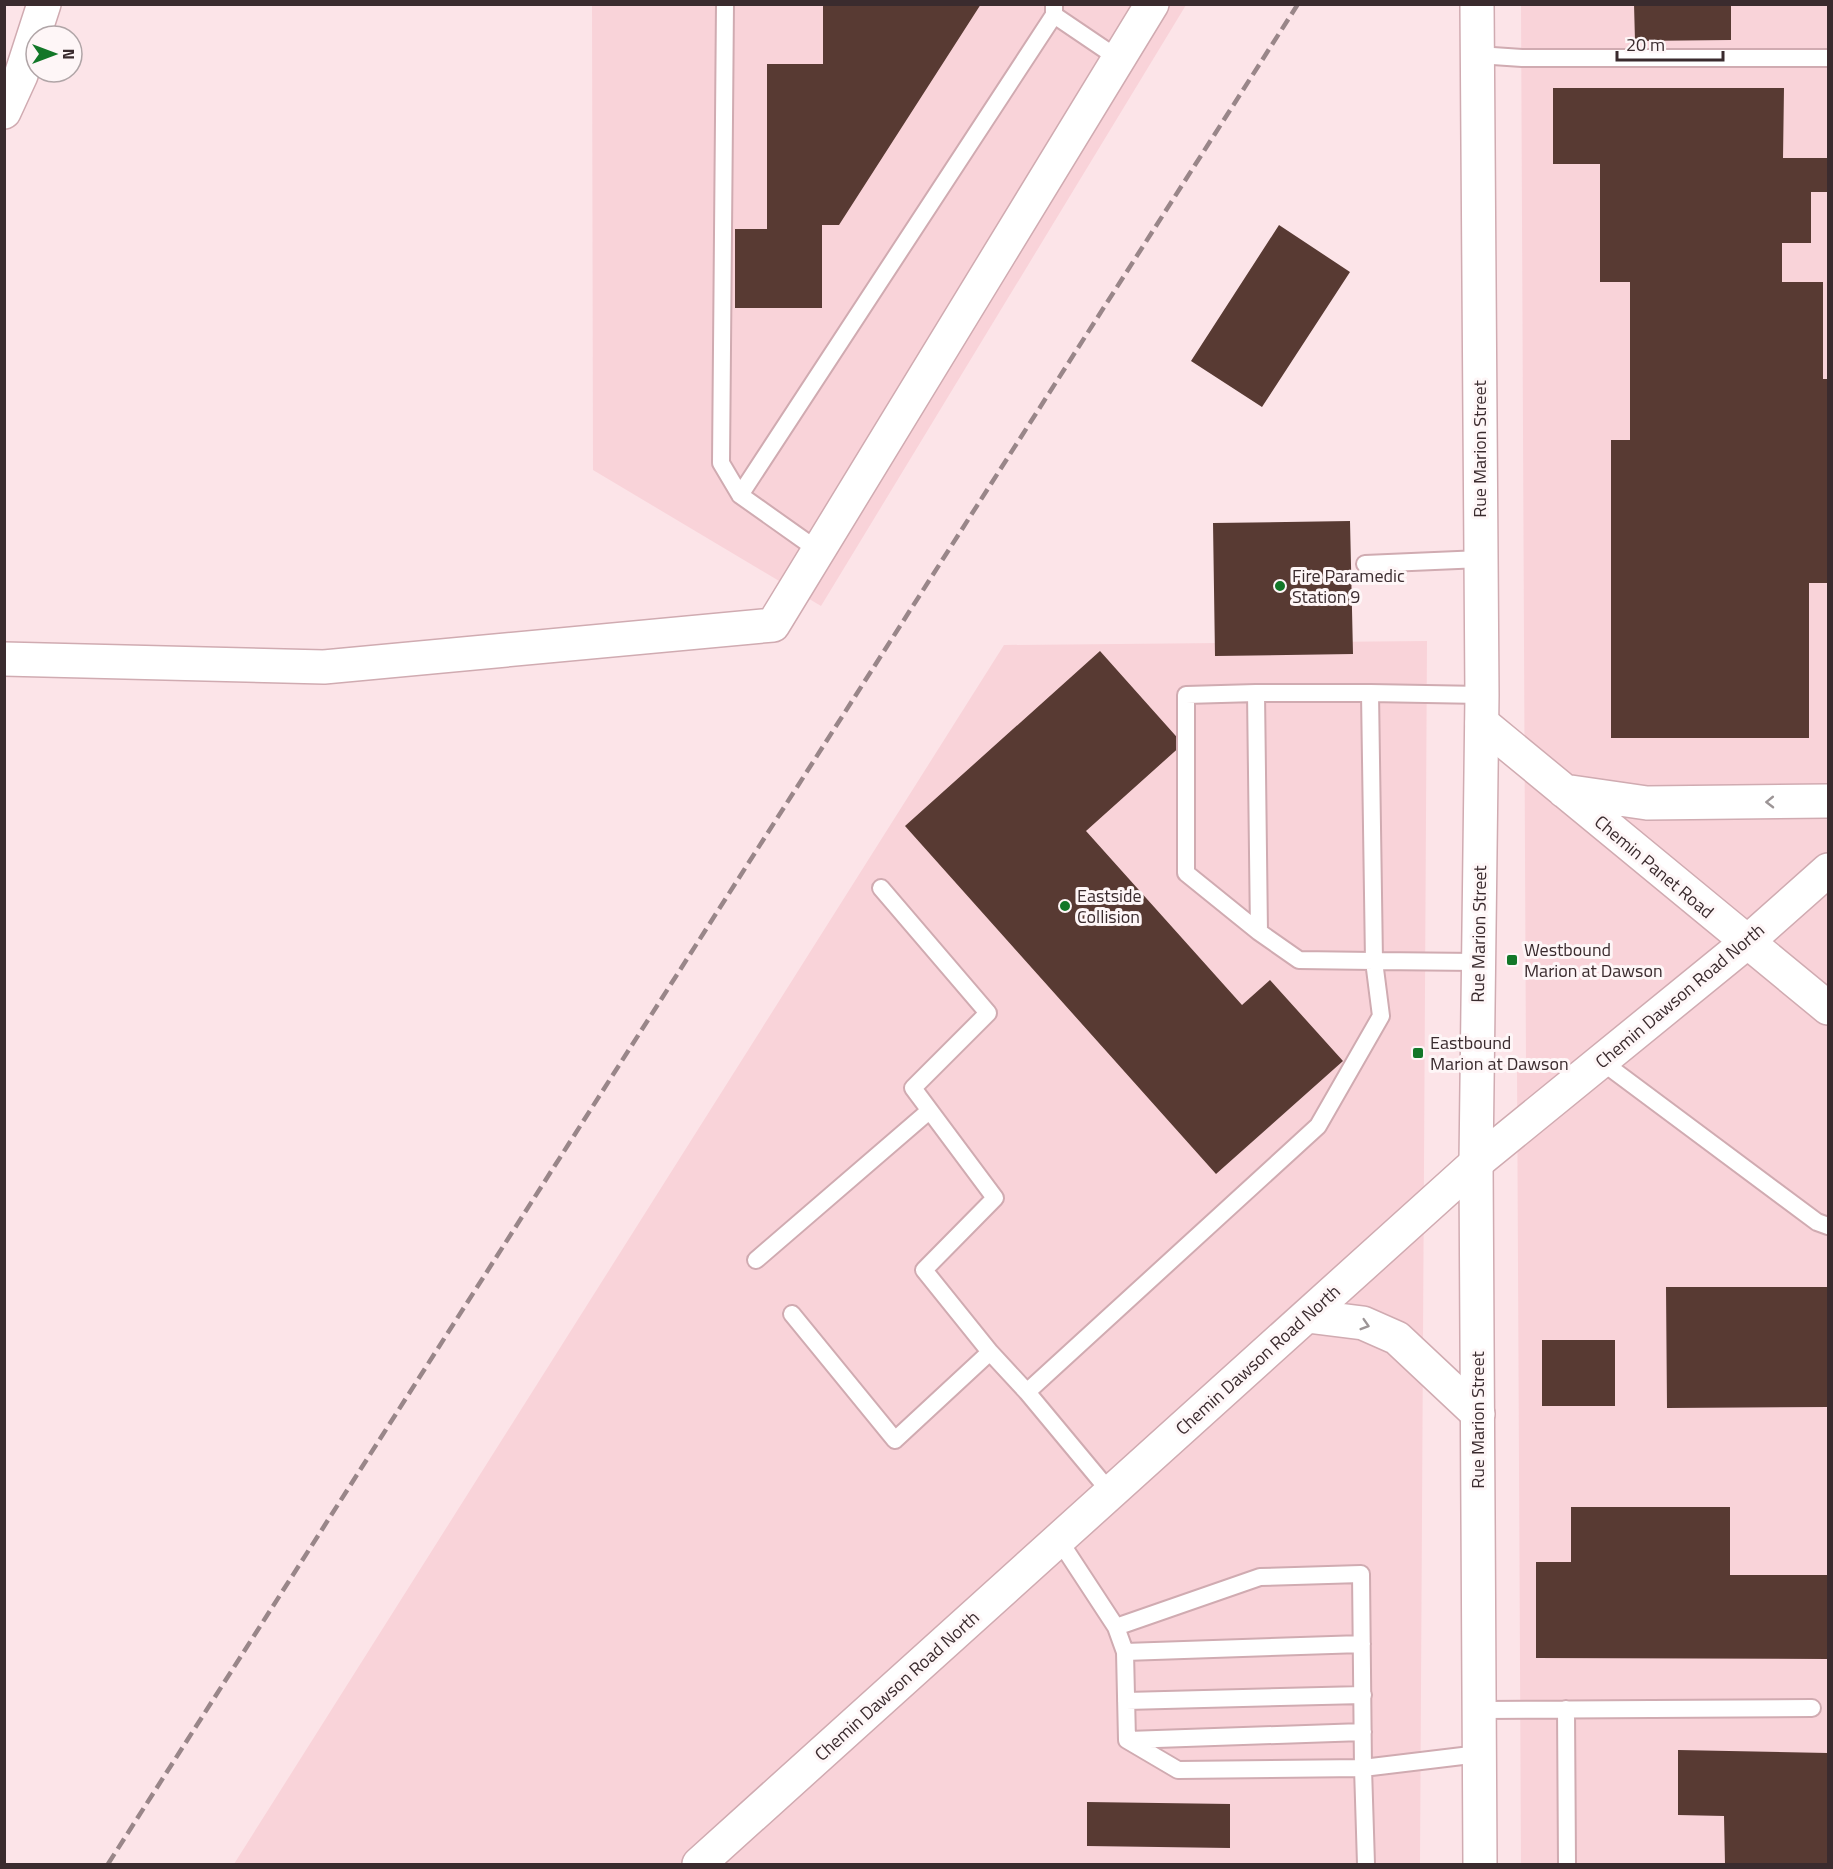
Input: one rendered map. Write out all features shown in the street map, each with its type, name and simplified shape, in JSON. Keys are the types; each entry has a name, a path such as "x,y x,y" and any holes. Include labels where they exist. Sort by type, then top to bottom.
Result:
{"street":[{"path":"4,112 21,75 44,4"},
{"path":"4,659 324,667 773,625 1152,4"},
{"name":"Rue Marion Street","path":"1477,4 1482,709 1476,1163 1480,1864"},
{"name":"Chemin Panet Road","path":"1482,709 1563,791 1828,1008"},
{"path":"1563,791 1647,803 1828,801"},
{"name":"Chemin Dawson Road North","path":"699,1864 1476,1163 1746,943 1828,870"},
{"path":"1307,1316 1363,1323 1397,1338 1478,1414"}],"lane":[{"path":"725,4 721,463 740,495 819,551"},
{"path":"740,495 1054,10 1119,59"},
{"path":"1478,55 1522,58 1828,58"},
{"path":"1365,564 1480,559"},
{"path":"1256,693 1259,932"},
{"path":"1479,962 1299,960 1259,932 1186,873 1186,695 1370,693 1482,709"},
{"path":"1027,1392 1318,1126 1381,1016 1374,961 1370,693"},
{"path":"881,888 988,1013 913,1088 995,1198 924,1270 990,1352 1027,1392 1111,1493"},
{"path":"1601,1061 1823,1224 1828,1208"},
{"path":"756,1260 929,1111"},
{"path":"792,1314 895,1440 990,1352"},
{"path":"1059,1540 1116,1627 1125,1652 1127,1740"},
{"path":"1116,1627 1260,1577 1360,1574 1366,1864"},
{"path":"1125,1652 1362,1644"},
{"path":"1126,1701 1364,1695"},
{"path":"1479,1710 1812,1708"},
{"path":"1566,1709 1567,1864"},
{"path":"1127,1740 1363,1732"},
{"path":"1127,1740 1178,1770 1363,1768 1479,1755"}],"shaded area":[{"path":"592,5 1186,5 821,606 593,470"},
{"path":"1521,5 1828,5 1828,1864 1521,1864 1517,1065 1526,1064"},
{"path":"1427,641 1420,1864 234,1864 1004,645"}],"building":[{"path":"823,4 981,4 839,225 822,225 822,308 735,308 735,229 767,229 767,64 823,64"},
{"path":"1634,4 1731,4 1731,40 1635,41"},
{"path":"1553,88 1784,88 1783,158 1828,158 1828,192 1811,192 1811,243 1782,243 1782,282 1823,282 1823,379 1828,379 1828,583 1809,583 1809,738 1611,738 1611,440 1630,440 1630,282 1600,282 1600,164 1553,164"},
{"path":"1279,225 1350,272 1262,407 1191,361"},
{"path":"1350,521 1353,654 1215,656 1213,523"},
{"name":"Eastside Collision","path":"1100,651 1183,744 1086,831 1242,1005 1270,980 1343,1061 1216,1174 905,826"},
{"path":"1666,1287 1828,1287 1828,1407 1667,1408"},
{"path":"1542,1340 1615,1340 1615,1406 1542,1406"},
{"path":"1571,1507 1730,1507 1730,1575 1828,1575 1828,1659 1536,1658 1536,1562 1571,1562"},
{"path":"1678,1750 1828,1753 1828,1864 1725,1864 1724,1816 1678,1815"},
{"path":"1087,1802 1230,1804 1230,1848 1087,1846"}],"railway":[{"path":"108,1864 1298,4"}],"place":[{"name":"Fire Paramedic Station 9","path":"1280,586"},
{"name":"Eastside Collision","path":"1065,906"},
{"name":"Westbound Marion at Dawson","path":"1512,960"},
{"name":"Eastbound Marion at Dawson","path":"1418,1053"}]}
